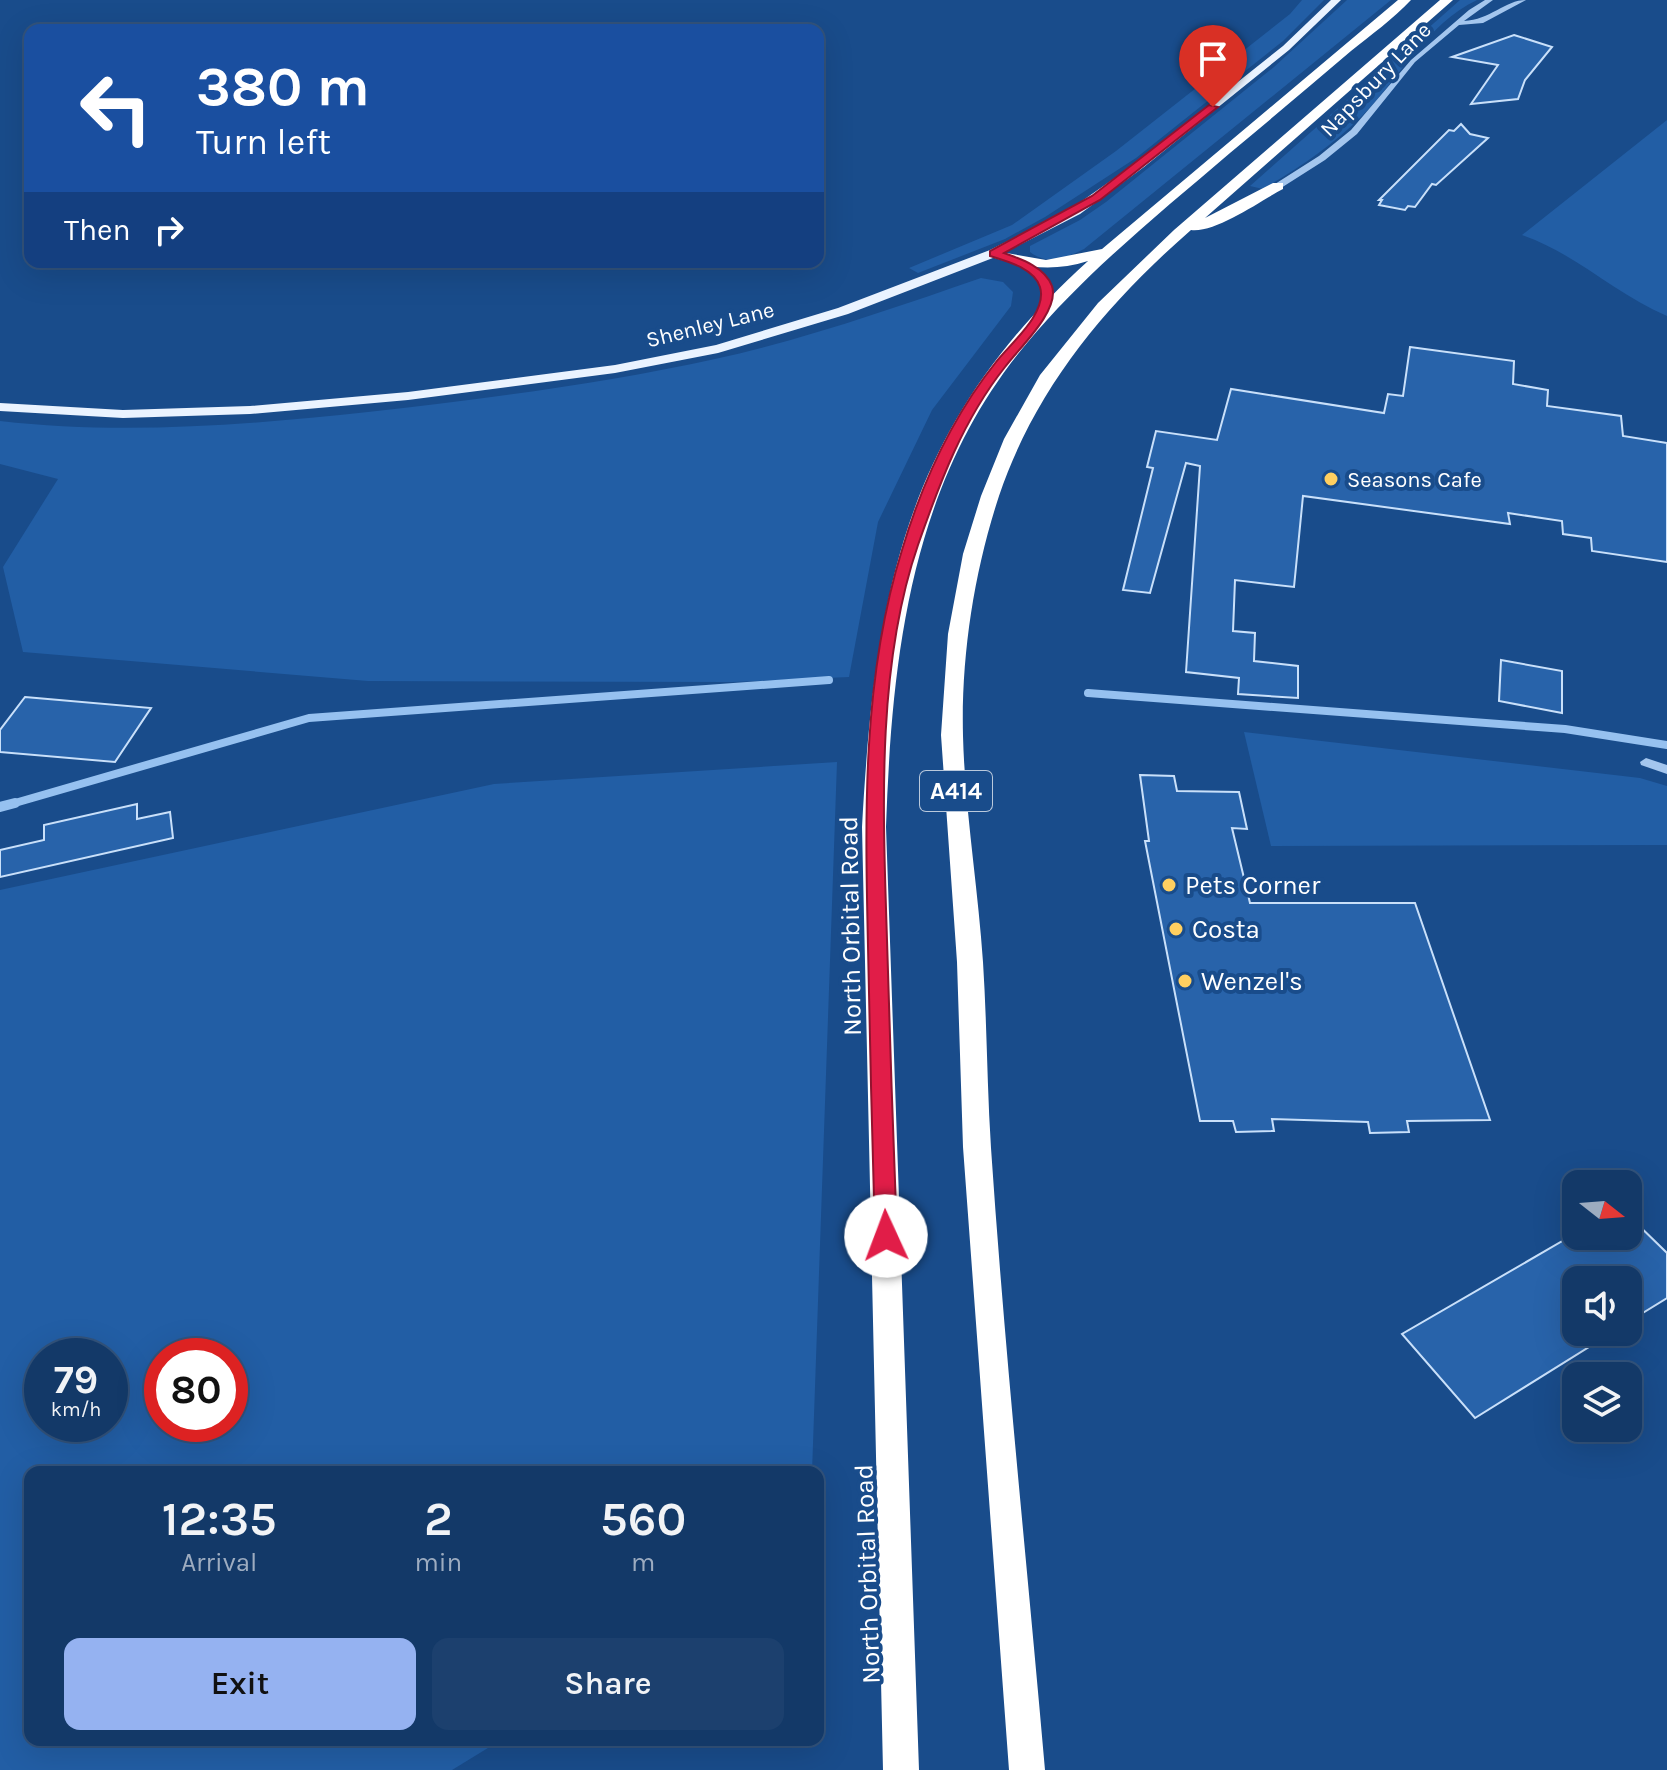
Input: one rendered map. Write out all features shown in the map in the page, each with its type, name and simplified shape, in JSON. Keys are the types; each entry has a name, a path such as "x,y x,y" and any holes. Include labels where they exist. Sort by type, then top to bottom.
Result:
{"highway":[{"name":"North Orbital Road","path":"901,1770 874,827 881,685 896,597 909,549 940,465 966,414 1043,291 1110,247 1405,0"},
{"name":"A414","path":"1027,1770 977,1147 970,962 952,735 958,634 973,554 990,496 1013,439 1048,375 1103,306 1179,233 1447,0"},
{"path":"1179,233 1225,215 1278,186"},
{"path":"994,253 1025,264 1064,265 1110,247"},
{"path":"1025,264 1043,291"}],"main road":[{"name":"Shenley Lane","path":"0,407 123,414 250,410 408,396 615,369 732,345 843,311 994,253 1096,198 1286,48 1336,0"}],"street":[{"name":"Napsbury Lane","path":"1278,186 1322,158 1354,132 1413,61 1456,23 1490,0"},
{"name":"Napsbury Lane","path":"1456,23 1481,22 1523,0"},
{"path":"1646,762 1667,770"}],"shaded area":[{"path":"1302,0 1324,0 1283,41 1136,158 1005,239 918,273 909,268 1012,225 1116,151 1290,14"},
{"path":"1347,0 1391,0 1084,249 1064,258 1050,260 1030,252 1030,246 1080,220 1106,202 1274,67"},
{"path":"1460,0 1477,0 1459,10 1429,37 1352,126 1290,173 1263,189 1250,186"},
{"path":"1667,120 1667,316 1630,297 1560,252 1522,235"},
{"path":"981,278 1003,282 1013,292 1011,306 932,410 878,522 849,677 732,682 368,681 23,652 3,567 58,479 0,464 0,421 92,427 184,427 368,412 542,390 672,368 749,351 850,322"},
{"path":"1244,732 1640,778 1667,786 1667,845 1271,846"},
{"path":"837,762 812,1466 24,1466 24,1746 491,1746 452,1770 0,1770 0,890 494,784"}],"building":[{"path":"1514,35 1552,47 1525,80 1518,99 1471,104 1498,65 1452,57"},
{"path":"1461,124 1470,134 1488,138 1436,185 1432,184 1415,207 1408,206 1405,210 1379,205 1382,200 1379,200 1449,130 1454,131"},
{"path":"1410,347 1514,361 1513,384 1548,390 1547,406 1621,416 1623,436 1667,443 1667,562 1592,551 1591,538 1563,534 1562,521 1508,513 1510,524 1303,496 1294,587 1235,580 1233,631 1255,633 1254,661 1298,666 1298,698 1238,694 1239,678 1186,672 1200,466 1186,463 1150,593 1123,590 1153,468 1147,467 1156,431 1217,440 1231,389 1384,413 1388,394 1403,396"},
{"path":"1501,660 1562,671 1562,713 1499,701"},
{"path":"25,697 151,708 115,762 0,752 0,730"},
{"path":"1140,775 1174,776 1177,791 1239,792 1247,829 1232,828 1250,903 1415,903 1490,1120 1407,1121 1409,1132 1370,1133 1368,1122 1272,1119 1274,1131 1236,1132 1233,1121 1200,1121 1145,841 1149,841"},
{"path":"137,804 137,819 170,812 173,838 0,877 0,850 44,840 44,825"},
{"path":"1642,1229 1667,1253 1667,1298 1642,1313 1642,1266 1562,1266 1562,1346 1591,1346 1475,1418 1402,1334 1562,1241 1562,1250 1642,1250"}],"waterway":[{"path":"14,803 309,718 829,680"},
{"path":"1088,693 1565,729 1667,745"},
{"path":"0,807 14,803"},
{"path":"8,805 14,803"}],"place":[{"name":"Seasons Cafe","path":"1331,479"},
{"name":"Pets Corner","path":"1169,885"},
{"name":"Costa","path":"1176,929"},
{"name":"Wenzel's","path":"1185,981"}],"route":[{"path":"886,1236 874,827 881,685 896,597 909,549 940,465 966,414 998,367 1045,309 1046,287 1039,277 1025,264 994,253 1096,198 1213,107"}]}
